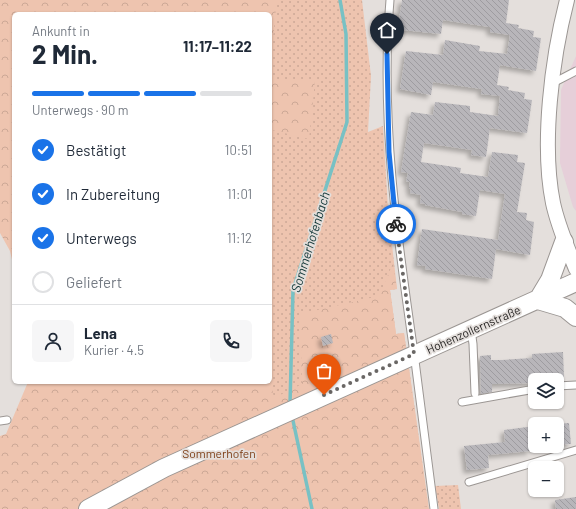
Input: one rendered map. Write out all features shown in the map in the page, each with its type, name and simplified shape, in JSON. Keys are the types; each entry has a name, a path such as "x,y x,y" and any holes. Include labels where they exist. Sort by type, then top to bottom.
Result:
{"street":[{"path":"567,0 549,114 548,159 553,203 567,237 576,269"},
{"path":"567,237 550,280 538,300 565,308 576,317"},
{"name":"Hohenzollernstraße","path":"88,509 151,474 298,406 576,282"}],"lane":[{"path":"390,0 386,65 389,152 394,205 434,509"},
{"path":"553,83 576,71"},
{"path":"471,330 475,393"},
{"path":"564,386 576,385"},
{"path":"462,402 528,390"},
{"path":"469,482 576,450"}],"shaded area":[{"path":"576,56 576,211 573,207 560,163 561,90"}],"green space":[{"path":"0,0 277,0 272,46 272,12 12,12 12,260 10,251 0,233"},
{"path":"199,0 362,0 371,76 368,132 383,126 388,209 397,289 390,290 396,334 404,333 429,509 134,509 268,384 272,384 272,12 260,12"},
{"path":"272,81 315,81 309,139 272,130"},
{"name":"Sommerhofen","path":"393,263 397,289 390,290 396,334 404,333 428,506 414,509 0,509 0,436 6,434 27,384 271,384 274,398 302,384 300,314 379,296"},
{"path":"458,485 461,509 439,509 435,486"}],"building":[{"path":"402,0 509,0 506,23 519,25 518,28 534,31 533,37 541,38 536,71 500,65 497,85 509,87 508,90 525,93 524,99 532,100 527,133 490,128 486,157 471,155 472,150 424,143 421,162 461,168 460,173 488,177 492,152 518,155 517,162 525,163 517,212 527,213 526,220 534,222 530,255 496,249 492,279 425,269 426,266 417,265 422,229 498,240 505,194 480,190 476,216 462,214 462,212 420,203 421,195 410,193 410,182 406,181 408,173 401,172 411,112 433,115 435,102 470,106 470,112 498,116 500,96 481,94 482,89 433,82 431,95 400,89 406,51 443,55 445,40 480,46 479,51 507,54 510,35 490,32 490,27 443,20 441,34 403,30 404,28 398,27"},
{"path":"331,334 333,343 323,346 321,337"},
{"path":"563,352 564,373 528,373 528,383 492,384 492,392 481,394 480,356 491,355 491,360 502,360 532,358 532,354"},
{"path":"564,423 569,423 571,444 564,444"},
{"path":"528,427 528,451 488,455 489,468 467,470 464,446 505,442 504,430"},
{"path":"576,497 576,509 556,509 555,500"}],"waterway":[{"name":"Sommerhofenbach","path":"290,404 293,290 347,122 346,34 340,0"},
{"name":"Sommerhofenbach","path":"292,416 312,509"}],"way so far":[{"path":"324,395 414,354 396,224"}],"route":[{"path":"387,54 386,65 389,152 396,224"}]}
